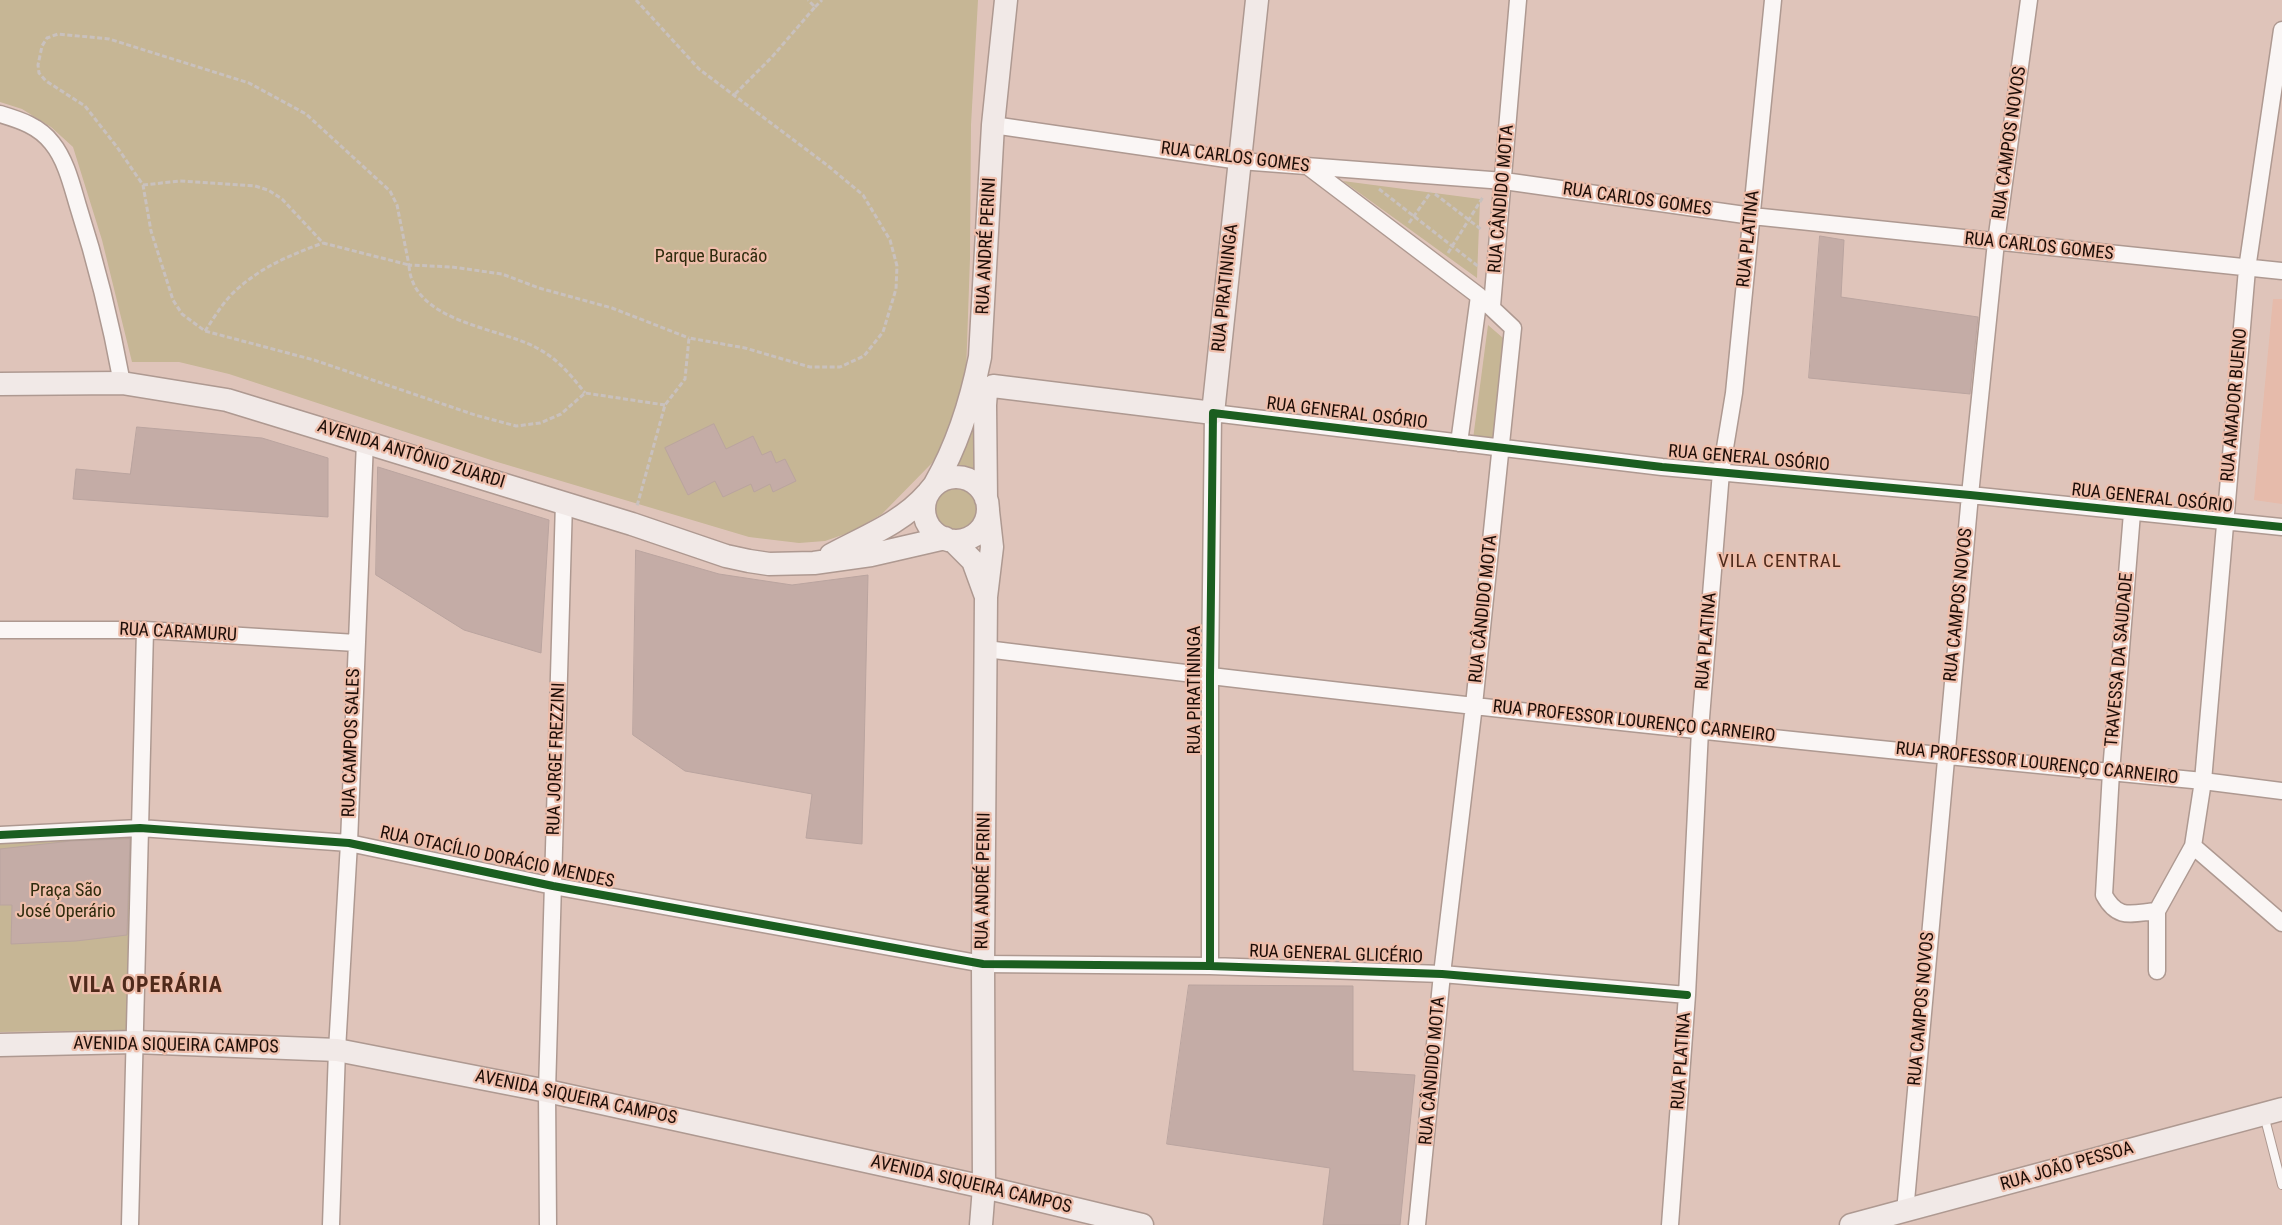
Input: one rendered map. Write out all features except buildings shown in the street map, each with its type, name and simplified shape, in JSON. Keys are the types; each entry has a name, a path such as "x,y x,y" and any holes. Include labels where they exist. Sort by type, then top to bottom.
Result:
{"main road":[{"name":"RUA ANDRÉ PERINI","path":"931,489 958,438 974,390 980,357 993,125 1006,0"},
{"name":"RUA PIRATININGA","path":"1213,413 1258,0"},
{"name":"AVENIDA ANTÔNIO ZUARDI","path":"0,384 122,383 227,400 564,502 741,560 769,564 814,563 871,555 949,540"},
{"name":"RUA ANDRÉ PERINI","path":"981,1225 984,1187 982,964 986,597 992,547 987,505 984,405 986,392 993,386"},
{"name":"RUA GENERAL OSÓRIO","path":"993,386 1213,413"},
{"path":"958,477 970,480 980,488 987,505 984,523 976,533 966,539 949,540 931,529 925,518 924,506 931,489 946,478 958,477"},
{"name":"AVENIDA ANTÔNIO ZUARDI","path":"814,563 898,519 916,506 931,489"},
{"name":"RUA ANDRÉ PERINI","path":"949,540 973,561 986,597"},
{"name":"AVENIDA SIQUEIRA CAMPOS","path":"0,1045 135,1042 337,1050 547,1091 984,1187 1142,1225"},
{"name":"RUA JOÃO PESSOA","path":"1851,1225 1905,1212 2273,1111"}],"street":[{"name":"RUA CÂNDIDO MOTA","path":"1417,1225 1442,974 1474,705 1513,328 1492,306 1498,242 1499,181 1518,0"},
{"name":"RUA PLATINA","path":"1670,1225 1687,996 1700,730 1721,472 1734,393 1773,0"},
{"name":"RUA CAMPOS NOVOS","path":"1905,1212 1944,755 1970,494 1996,242 2029,0"},
{"name":"RUA AMADOR BUENO","path":"2193,846 2202,781 2247,268 2282,30"},
{"path":"0,114 21,120 41,131 53,144 69,178 96,262 122,383"},
{"name":"RUA CARLOS GOMES","path":"993,125 1240,161 1310,168 1499,181 1752,216 2282,271"},
{"path":"1310,168 1492,306"},
{"name":"RUA CÂNDIDO MOTA","path":"1459,443 1479,296"},
{"name":"RUA GENERAL OSÓRIO","path":"1213,413 1459,443 1500,446 1662,467 1970,494 2282,527"},
{"name":"RUA PIRATININGA","path":"1210,966 1210,676 1213,413"},
{"name":"RUA CAMPOS SALES","path":"331,1225 337,1050 349,842 365,441"},
{"name":"RUA JORGE FREZZINI","path":"548,1225 547,1091 564,502"},
{"name":"TRAVESSA DA SAUDADE","path":"2132,512 2111,772 2104,895 2110,907 2122,914 2157,911"},
{"name":"RUA CARAMURU","path":"0,630 145,630 356,643"},
{"path":"130,1225 145,630"},
{"name":"RUA PROFESSOR LOURENÇO CARNEIRO","path":"986,649 1210,676 1700,730 2202,781 2282,792"},
{"name":"RUA OTACÍLIO DORÁCIO MENDES","path":"0,834 140,828 349,842 553,886 982,964"},
{"path":"2156,971 2157,911 2193,846 2282,923"},
{"name":"RUA GENERAL GLICÉRIO","path":"982,964 1210,966 1442,974 1687,996"}],"lane":[{"path":"2273,1111 2282,1185"}],"path":[{"path":"143,185 180,181 255,186 268,190 282,199 323,243 410,265 452,267 502,274 539,288 612,308 689,338 745,348 810,367 840,367 864,356 884,332 896,289 897,266 890,240 863,195 735,94 699,69 636,0"},
{"path":"808,0 815,7"},
{"path":"735,94 772,57 822,0"},
{"path":"585,393 561,414 540,423 516,426 475,415 314,360 204,331 182,314 173,300 151,232 143,185 117,147 85,106 46,81 39,73 38,65 42,46 47,38 58,34 109,39 249,83 306,114 390,191 398,205 410,265 410,277 414,286 439,311 533,346 550,355 566,368 585,393 665,405"},
{"path":"1355,171 1495,280"},
{"path":"1411,175 1498,242"},
{"path":"1440,266 1469,220 1499,181"},
{"path":"1400,236 1432,191"},
{"path":"204,331 234,292 260,271 284,257 323,243"},
{"path":"632,524 665,405 685,379 689,338"}],"shaded area":[{"path":"2273,299 2282,299 2282,504 2254,500"}],"green space":[{"name":"Parque Buracão","path":"0,0 978,0 971,125 970,258 966,373 953,425 932,463 882,514 851,532 825,541 799,543 749,537 494,461 229,374 179,362 132,362 102,240 73,147 51,127 22,109 0,102"},
{"path":"1343,181 1480,199 1477,278"},
{"path":"1488,325 1503,338 1493,440 1473,439"},
{"path":"977,409 981,472 961,468 949,469"},
{"path":"956,488 968,492 974,498 978,510 974,522 968,528 956,532 944,528 938,522 934,510 938,498 944,492"},
{"name":"Praça São José Operário","path":"134,835 126,1030 0,1032 0,837"}],"cycle path":[{"path":"1210,966 1210,676 1213,413 1662,467 1970,495 2282,527"},
{"path":"0,835 140,828 349,843 553,886 983,964 1210,966 1442,974 1687,995"}],"district":[{"name":"VILA CENTRAL","path":"1780,562"},
{"name":"VILA OPERÁRIA","path":"146,986"}]}
